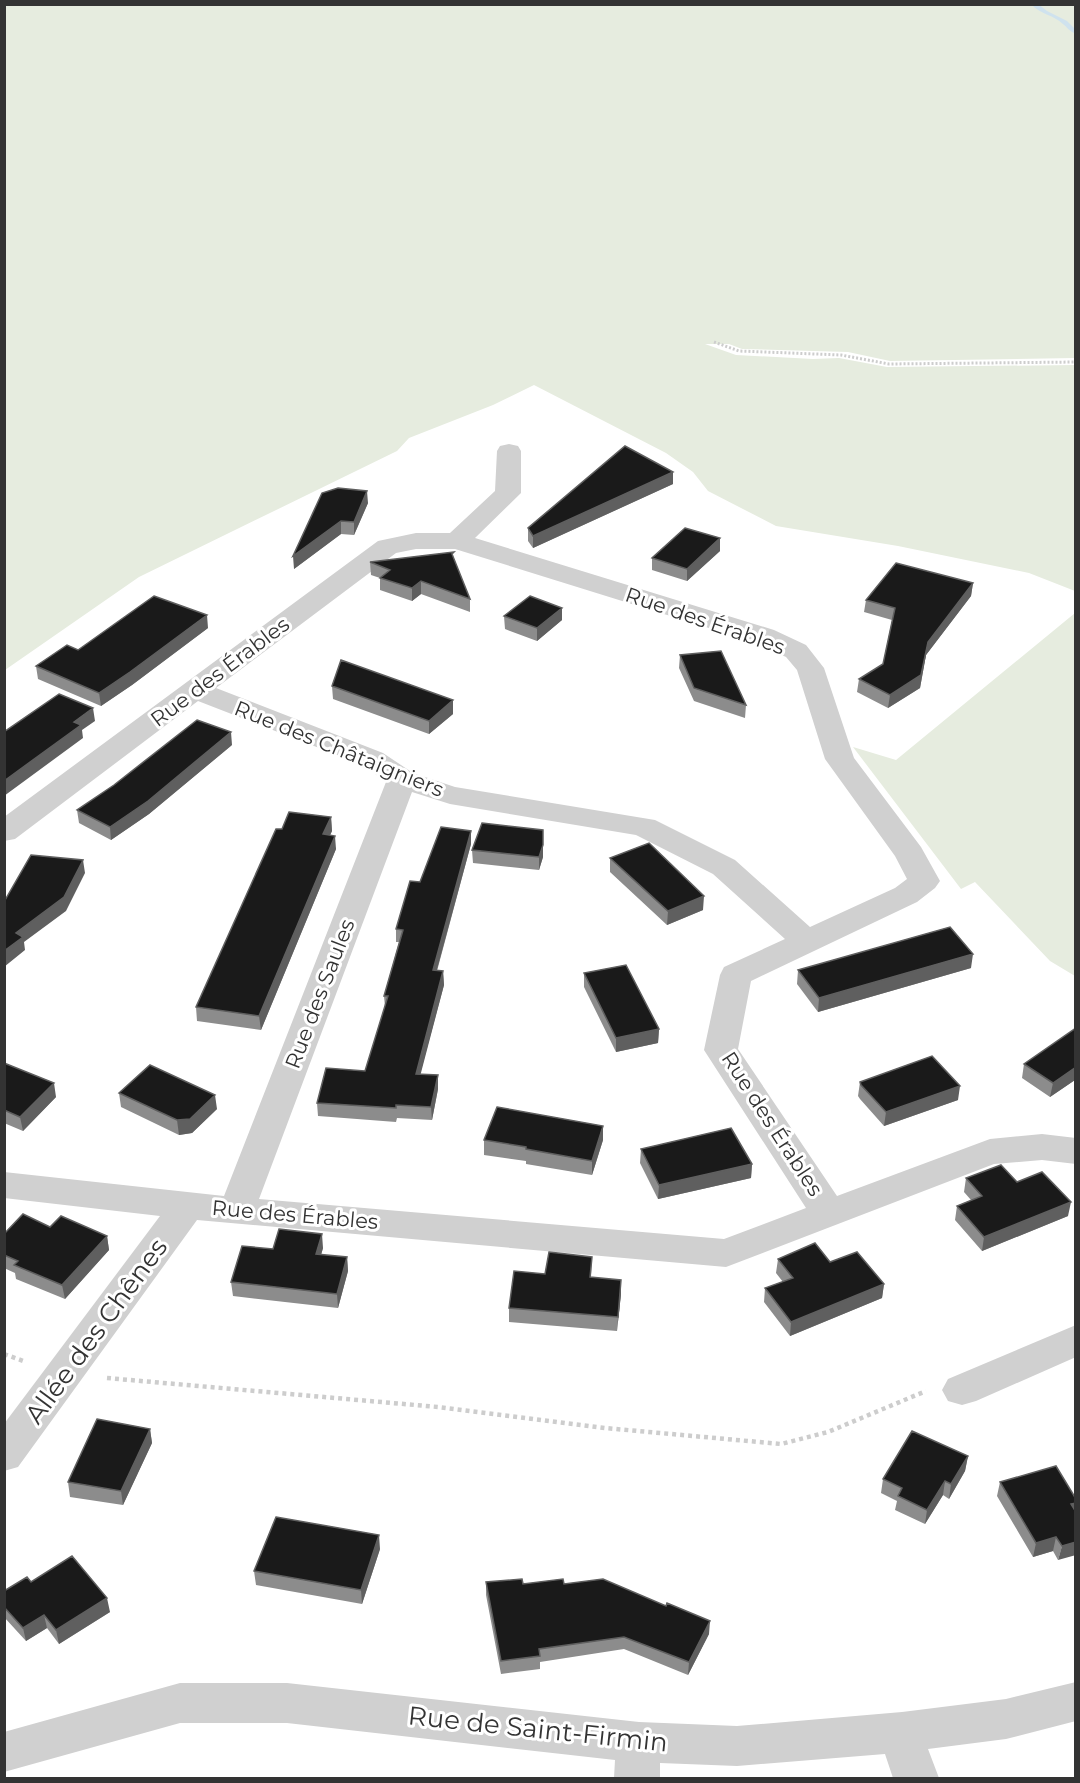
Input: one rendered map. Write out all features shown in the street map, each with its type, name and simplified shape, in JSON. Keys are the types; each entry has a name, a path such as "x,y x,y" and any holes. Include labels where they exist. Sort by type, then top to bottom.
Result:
{"street":[{"path":"457,541 508,493 509,451"},
{"name":"Rue des Érables","path":"4,832 387,547 416,541 457,541 764,636 796,651 810,668 840,759 910,854 924,881 906,895 736,975 721,1050 829,1213"},
{"name":"Rue des Châtaigniers","path":"195,690 373,759 402,778 450,795 644,827 724,867 806,941"},
{"name":"Rue des Saules","path":"237,1210 402,778"},
{"name":"Rue des Érables","path":"4,1185 188,1206 726,1253 990,1152 1042,1147 1076,1151"},
{"name":"Allée des Chênes","path":"4,1455 188,1206"},
{"path":"962,1390 1076,1340"},
{"name":"Rue de Saint-Firmin","path":"4,1752 180,1702 287,1702 638,1760 737,1746 902,1732 1006,1719 1076,1701"},
{"path":"902,1732 910,1766 916,1779"}],"path":[{"path":"714,342 739,351 841,355 890,364 1076,362"},
{"path":"4,1354 64,1375 171,1382 438,1407 605,1428 781,1443 828,1432 938,1386 962,1390"}],"shaded area":[{"path":"4,5 1075,5 1075,358 890,361 848,352 742,349 729,344 705,344 736,355 839,358 887,367 1075,365 1075,591 1029,573 898,546 776,526 708,491 693,472 666,453 534,385 493,405 409,438 397,451 139,577 5,670"},
{"path":"1075,613 1075,976 1050,961 975,882 961,889 853,747 896,760"}],"building":[{"path":"625,446 673,472 533,536 528,528"},
{"path":"338,488 367,491 354,522 341,521 293,556 322,493"},
{"path":"685,528 720,538 687,569 652,558"},
{"path":"454,552 452,554 470,599 421,581 412,588 380,578 390,570 370,562"},
{"path":"896,563 973,583 928,642 921,675 890,695 859,679 883,664 895,608 866,600"},
{"path":"154,596 207,615 99,693 36,666 67,645 78,650"},
{"path":"530,596 562,608 537,628 504,616"},
{"path":"721,651 746,705 694,688 680,655"},
{"path":"341,660 453,700 429,721 332,686"},
{"path":"59,694 93,708 74,722 81,725 4,781 4,732"},
{"path":"197,720 231,732 148,801 110,827 77,810 114,785"},
{"path":"289,812 331,817 323,834 335,836 259,1016 196,1007 276,829 282,829"},
{"path":"482,823 543,830 543,845 539,857 472,850"},
{"path":"441,827 471,831 433,970 443,971 416,1074 438,1075 431,1107 396,1105 396,1108 317,1103 326,1068 365,1071 388,996 384,996 403,930 396,929 410,881 420,882"},
{"path":"649,843 704,896 668,911 610,858"},
{"path":"31,855 83,860 64,897 16,933 23,937 4,951 4,902"},
{"path":"950,927 973,954 819,998 798,970"},
{"path":"626,965 659,1029 616,1038 584,973"},
{"path":"1076,1028 1076,1067 1053,1083 1024,1064"},
{"path":"932,1056 960,1086 886,1112 861,1085 860,1082"},
{"path":"4,1063 54,1083 20,1117 4,1110"},
{"path":"150,1065 215,1095 190,1119 177,1120 119,1093"},
{"path":"497,1107 603,1126 592,1161 484,1140"},
{"path":"731,1128 752,1164 659,1185 641,1149"},
{"path":"1001,1165 1017,1182 1042,1172 1071,1202 984,1237 957,1206 982,1196 966,1178"},
{"path":"23,1214 50,1227 61,1216 107,1236 62,1285 14,1265 18,1261 4,1255 4,1234"},
{"path":"279,1229 322,1234 316,1254 347,1257 337,1294 231,1282 242,1246 273,1249"},
{"path":"815,1243 830,1262 857,1252 884,1284 791,1322 765,1288 793,1278 778,1259"},
{"path":"549,1252 592,1257 590,1277 621,1280 618,1317 509,1308 514,1271 545,1274"},
{"path":"97,1419 150,1429 121,1491 68,1482"},
{"path":"912,1431 968,1456 951,1484 945,1481 927,1510 898,1496 902,1488 883,1479"},
{"path":"1056,1466 1076,1499 1076,1503 1071,1504 1076,1512 1076,1542 1062,1546 1056,1537 1036,1543 1000,1482"},
{"path":"276,1517 379,1535 361,1590 254,1571"},
{"path":"72,1556 107,1598 56,1630 44,1615 23,1628 4,1607 4,1591 27,1577 31,1582"},
{"path":"522,1579 523,1584 563,1579 564,1584 603,1579 666,1606 667,1603 710,1621 689,1662 624,1637 539,1649 540,1656 501,1661 486,1582"}],"waterway":[{"path":"1034,4 1045,13 1065,22 1076,32"}]}
